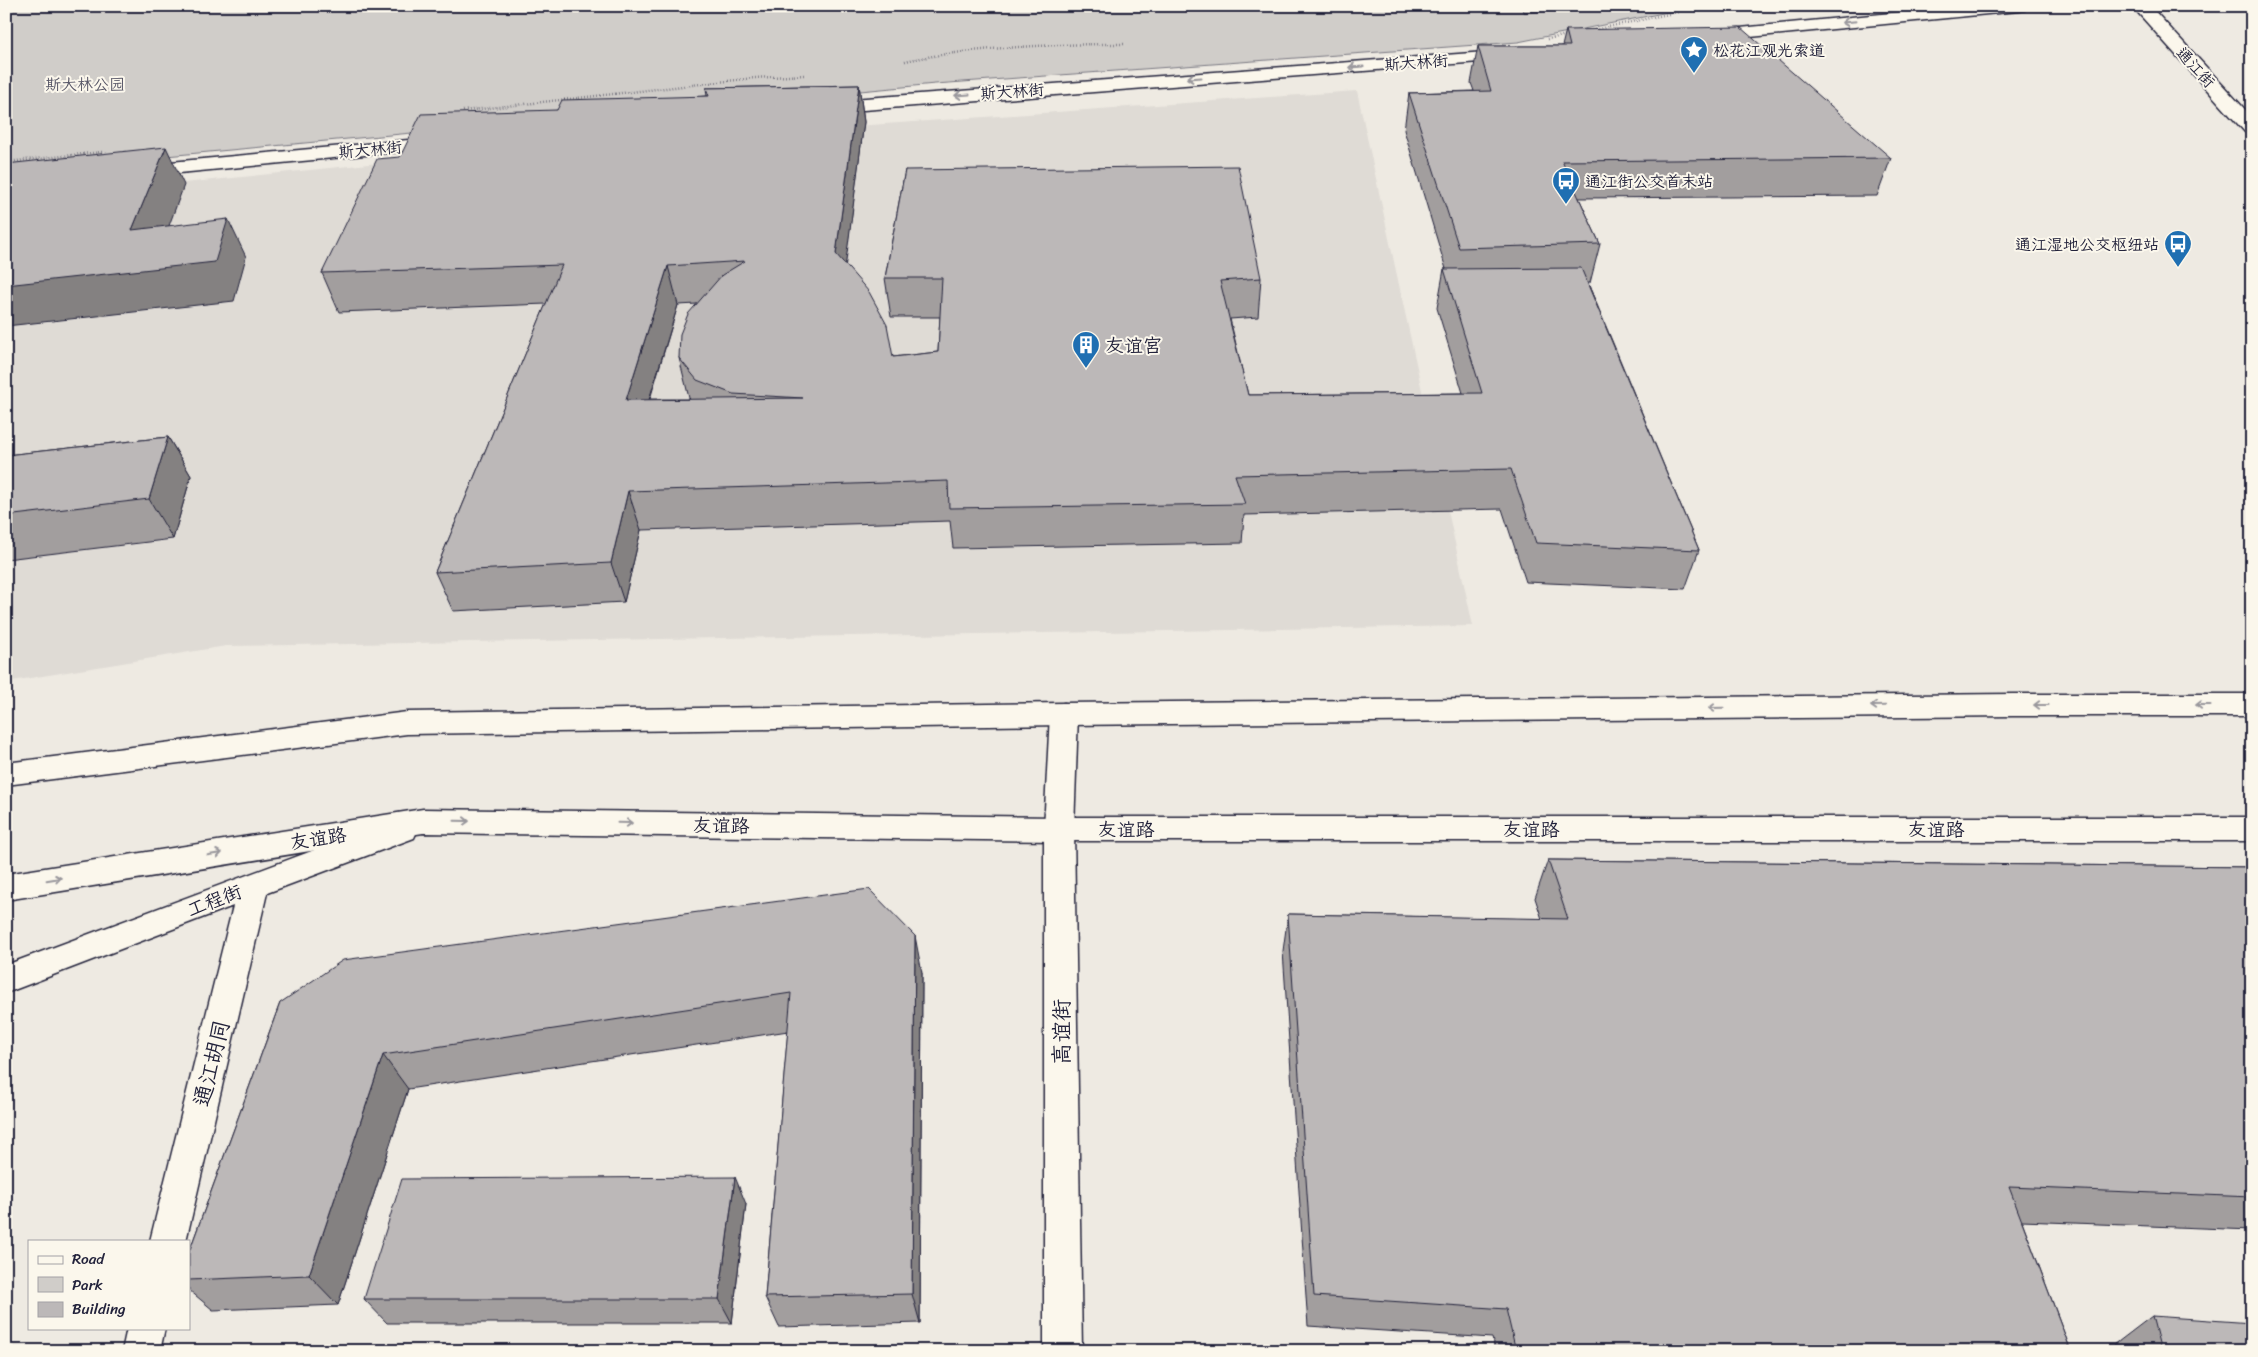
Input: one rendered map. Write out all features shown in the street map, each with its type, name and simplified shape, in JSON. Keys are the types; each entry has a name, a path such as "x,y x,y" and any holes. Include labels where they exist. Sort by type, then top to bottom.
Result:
{"main road":[{"path":"1694,37 2019,6"},
{"name":"通江街","path":"2140,6 2252,128"},
{"name":"斯大林街","path":"808,109 937,97 1530,54"},
{"name":"斯大林街","path":"125,172 462,141"},
{"path":"6,774 408,723 1064,714 2014,705 2252,705"},
{"name":"高谊街","path":"1063,1351 1060,829 1064,714"},
{"name":"友谊路","path":"6,887 423,821 1060,829 2252,829"},
{"name":"工程街","path":"6,979 423,821"},
{"name":"通江胡同","path":"168,1240 254,885"},
{"path":"141,1351 146,1330"}],"shaded area":[{"path":"1357,91 1473,626 226,646 6,682 6,201 497,151"}],"green space":[{"name":"斯大林公园","path":"6,6 1698,6 1518,42 935,84 6,171"}],"building":[{"path":"1740,27 1891,158 1562,161 1600,244 1459,248 1409,93 1491,91 1478,46 1570,46 1566,30"},
{"name":"友谊宫","path":"859,85 836,254 869,292 887,325 893,357 938,352 942,278 885,278 905,170 1238,166 1261,278 1220,281 1248,395 1482,393 1444,269 1581,268 1699,550 1536,543 1511,469 1235,475 1245,504 949,508 948,481 628,491 611,563 435,572 562,265 322,273 377,159 400,157 421,114 557,110 562,100 709,96 706,88","holes":["745,261 722,275 688,314 680,334 679,358 697,380 733,394 803,398 626,400 668,266"]},
{"path":"166,147 132,230 228,219 215,262 6,285 6,164"},
{"path":"168,437 149,499 6,516 6,455"},
{"path":"1548,860 2252,867 2252,1197 2009,1187 2071,1351 1516,1351 1506,1309 1314,1296 1288,914 1568,919"},
{"path":"869,889 915,936 912,1294 765,1297 791,993 383,1055 309,1275 190,1280 190,1249 280,1003 343,960"},
{"path":"735,1177 719,1299 364,1299 402,1179"},
{"path":"2152,1316 2252,1323 2252,1351 2161,1351"}],"place":[{"name":"松花江观光索道","path":"1694,74"},
{"name":"通江街公交首末站","path":"1566,205"},
{"name":"通江湿地公交枢纽站","path":"2178,268"},
{"name":"友谊宫","path":"1086,369"}]}
